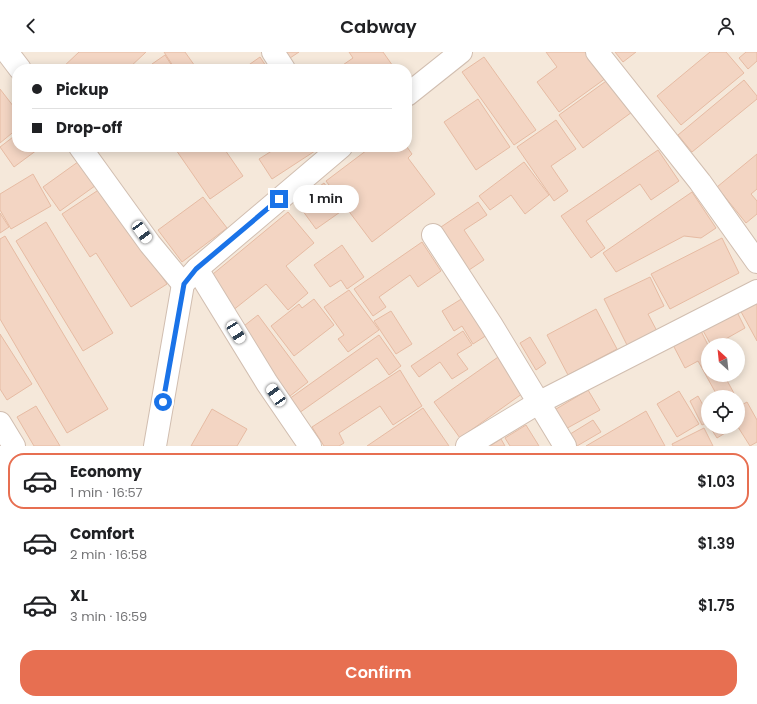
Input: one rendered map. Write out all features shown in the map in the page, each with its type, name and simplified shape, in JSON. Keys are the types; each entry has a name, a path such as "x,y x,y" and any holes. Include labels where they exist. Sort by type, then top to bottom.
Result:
{"street":[{"path":"7,52 16,64"},
{"path":"273,52 281,64"},
{"path":"412,91 461,52"},
{"path":"597,52 700,182 757,262"},
{"path":"84,152 150,244 190,277 267,383 310,446"},
{"path":"155,446 190,277 334,152"},
{"path":"433,235 565,446"},
{"path":"467,446 538,403 757,291"},
{"path":"0,422 14,446"}],"shaded area":[{"path":"0,52 757,52 757,446 0,446"}],"building":[{"path":"79,52 146,52 133,64 66,64"},
{"path":"164,52 185,52 193,64 172,64"},
{"path":"286,52 299,52 290,58"},
{"path":"349,52 383,52 391,64 344,64 353,58"},
{"path":"546,52 587,52 606,78 559,112 537,82 557,67"},
{"path":"615,52 636,52 623,62"},
{"path":"710,52 726,52 744,73 681,125 657,96"},
{"path":"746,52 757,52 757,61 748,69 739,58"},
{"path":"165,55 171,64 152,64"},
{"path":"260,57 265,64 250,64"},
{"path":"484,57 536,130 514,145 462,72"},
{"path":"609,79 632,112 583,148 559,115"},
{"path":"744,80 757,96 757,99 692,152 678,135"},
{"path":"0,89 12,105 12,133 0,143"},
{"path":"478,99 510,147 476,170 444,122"},
{"path":"556,120 576,149 551,166 568,191 554,201 517,147"},
{"path":"12,138 12,152 34,152 14,167 0,147"},
{"path":"658,150 679,181 651,200 640,184 586,221 605,248 591,258 561,216"},
{"path":"177,152 226,152 243,176 210,199"},
{"path":"270,152 313,152 272,179 259,159"},
{"path":"364,152 411,152 412,154 408,158 435,194 372,242 326,181"},
{"path":"757,154 757,189 751,194 757,201 757,214 746,223 717,187"},
{"path":"82,159 99,183 60,211 43,187"},
{"path":"524,162 549,195 525,214 511,195 490,210 479,196"},
{"path":"33,174 51,206 11,229 0,210 0,194"},
{"path":"324,183 343,210 316,229 297,203"},
{"path":"103,187 167,284 131,307 96,253 90,257 62,214"},
{"path":"692,192 716,228 701,238 684,236 616,272 603,253"},
{"path":"203,197 227,228 182,262 158,230"},
{"path":"478,202 487,215 464,230 484,260 469,270 441,227"},
{"path":"288,212 314,243 286,266 308,293 288,310 266,284 232,311 207,279"},
{"path":"0,213 9,227 0,233"},
{"path":"46,222 113,333 83,351 16,241"},
{"path":"5,236 108,409 67,433 0,319 0,239"},
{"path":"722,238 739,273 670,309 651,274"},
{"path":"422,242 441,271 418,287 410,275 379,297 386,307 373,316 354,289"},
{"path":"342,245 364,277 347,289 341,280 330,287 314,265"},
{"path":"650,277 664,306 648,314 659,335 629,349 604,299"},
{"path":"349,290 379,330 348,352 338,339 344,335 324,307"},
{"path":"463,298 487,335 473,344 462,326 454,331 442,311"},
{"path":"757,298 757,341 739,308"},
{"path":"314,299 334,325 294,356 271,326 299,304 302,308"},
{"path":"735,308 745,328 727,338 707,338 701,327"},
{"path":"596,309 617,349 568,375 547,335"},
{"path":"391,311 412,344 396,354 374,321"},
{"path":"258,315 308,382 290,396 240,329"},
{"path":"700,329 704,338 701,338 701,366 698,361 685,368 672,343"},
{"path":"463,331 472,345 457,354 468,369 452,379 440,362 419,377 411,366"},
{"path":"0,334 32,384 7,400 0,389"},
{"path":"379,335 401,366 389,375 377,358 299,413 289,399"},
{"path":"530,337 546,363 536,370 520,343"},
{"path":"501,355 526,391 460,438 434,402"},
{"path":"400,370 422,406 393,425 380,406 339,433 344,443 339,446 324,446 312,427"},
{"path":"710,382 728,382 732,390 714,390"},
{"path":"588,390 600,410 562,431 551,412"},
{"path":"679,391 699,424 677,437 657,404"},
{"path":"698,396 701,401 701,423 690,401"},
{"path":"747,402 757,420 757,442 750,446 742,434 745,434 745,403"},
{"path":"36,406 60,446 34,446 17,417"},
{"path":"423,408 449,446 367,446"},
{"path":"212,409 247,429 237,446 191,446"},
{"path":"646,411 665,446 586,446"},
{"path":"593,420 601,432 577,446 573,446 567,436"},
{"path":"526,425 539,446 510,446 505,438"},
{"path":"701,430 701,434 707,434 713,446 673,446 672,444"},
{"path":"714,434 724,434 717,438"},
{"path":"501,439 505,446 490,446"}],"route":[{"path":"163,402 184,284 196,269 279,199"}]}
